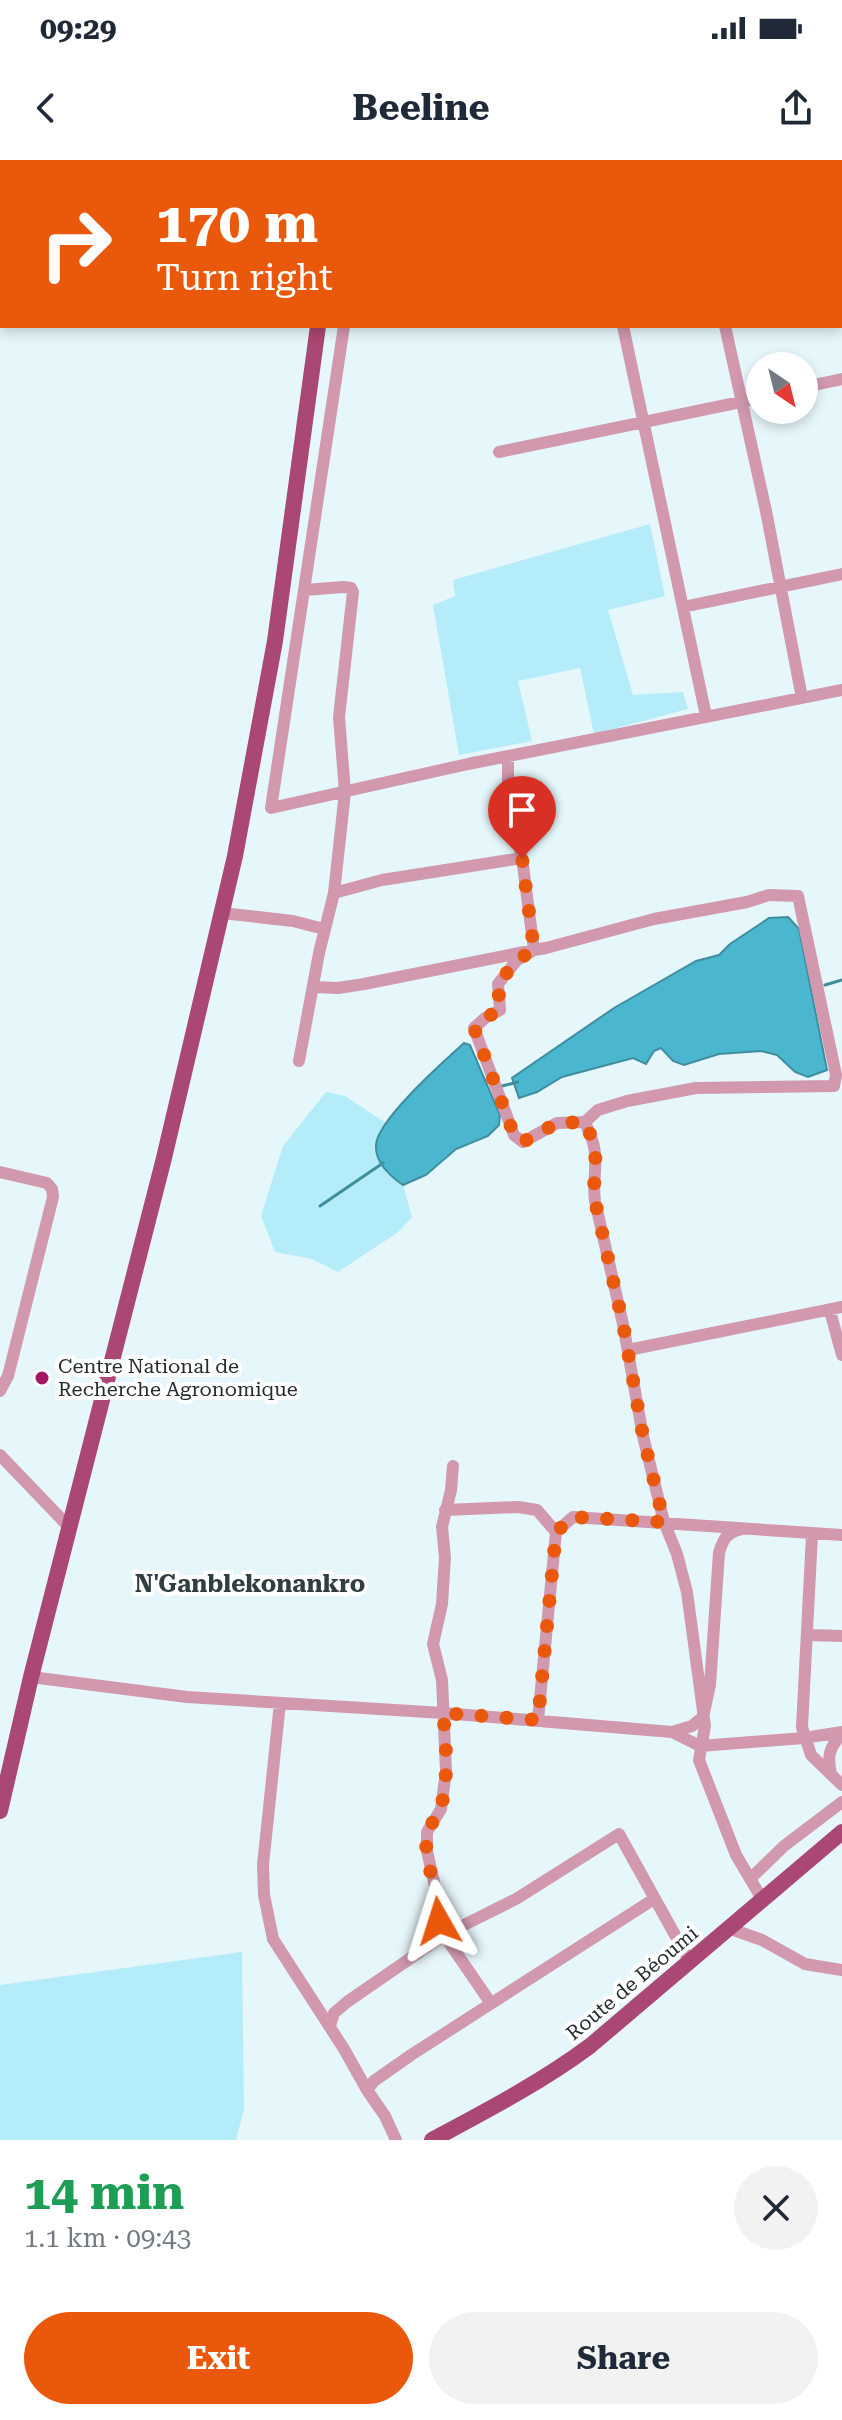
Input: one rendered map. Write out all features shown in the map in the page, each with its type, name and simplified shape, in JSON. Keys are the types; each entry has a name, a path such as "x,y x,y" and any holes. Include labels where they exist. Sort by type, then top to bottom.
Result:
{"main road":[{"path":"0,1811 31,1677 164,1158 222,913 275,641 318,328"},
{"name":"Route de Béoumi","path":"432,2140 556,2071 842,1832"}],"street":[{"path":"344,328 271,808 508,756 842,690"},
{"path":"623,328 706,716"},
{"path":"725,328 766,511 802,698"},
{"path":"818,384 842,379"},
{"path":"499,452 746,402"},
{"path":"683,607 842,574"},
{"path":"299,1061 324,929 334,893 345,792 339,717 353,592 351,588 343,587 305,590"},
{"path":"508,756 508,797 522,858 534,950"},
{"path":"334,893 382,880 522,858"},
{"path":"314,987 338,988 364,984 534,950 654,919 769,895 798,896 836,1075 834,1086 696,1088 627,1101 598,1110 585,1122 557,1123 523,1142 514,1135 474,1028 500,1010 498,984 517,960 534,950"},
{"path":"222,913 293,921 324,929"},
{"path":"585,1122 594,1147 592,1184 595,1201 628,1350 643,1436 664,1522 687,1592 705,1726 699,1760 736,1855 762,1899"},
{"path":"0,1172 47,1183 53,1197 8,1376 0,1391"},
{"path":"628,1350 836,1309 842,1355"},
{"path":"0,1455 69,1527"},
{"path":"453,1466 442,1527 444,1581 433,1644 442,1680 446,1771 441,1809 427,1832 427,1842 440,1908 439,1921 444,1935 490,2002"},
{"path":"445,1510 518,1507 537,1510 556,1532"},
{"path":"538,1720 556,1532 573,1517 842,1535"},
{"path":"672,1732 692,1726 703,1717 710,1685 719,1553 723,1538 731,1531 743,1528"},
{"path":"812,1535 801,1708 804,1738 811,1755 842,1785"},
{"path":"808,1635 842,1636"},
{"path":"31,1677 187,1697 443,1713 672,1732 700,1746 842,1733"},
{"path":"280,1703 263,1865 264,1895 273,1939 330,2026 385,2116 396,2140"},
{"path":"831,1774 828,1760 832,1744 842,1733"},
{"path":"750,1879 784,1846 842,1802"},
{"path":"330,2026 334,2013 347,2002 444,1935 516,1899 619,1834 690,1962"},
{"path":"367,2090 383,2074 490,2002 654,1899"},
{"path":"728,1928 762,1940 805,1964 842,1970"}],"shaded area":[{"path":"650,524 665,596 608,610 633,695 683,692 688,709 594,734 580,668 518,681 532,741 459,755 433,605 455,596 453,580"},
{"path":"788,917 799,929 827,1070 808,1077 795,1072 777,1055 761,1051 719,1054 684,1065 673,1061 661,1048 654,1051 646,1064 633,1058 562,1077 537,1092 519,1098 512,1078 614,1008 696,961 719,955 769,918"},
{"path":"464,1043 470,1045 500,1115 499,1125 488,1136 456,1149 426,1175 403,1185 388,1173 378,1157 376,1145 379,1134 413,1091"},
{"path":"326,1092 345,1096 386,1123 380,1130 386,1173 403,1185 412,1217 397,1233 338,1272 312,1259 275,1252 261,1216 283,1146"},
{"path":"242,1952 244,2109 236,2140 0,2140 0,1985"}],"waterway":[{"path":"825,985 842,980"},
{"path":"502,1086 518,1082"},
{"path":"320,1206 383,1163"}],"place":[{"name":"Centre National de Recherche Agronomique","path":"42,1378"}],"district":[{"name":"N'Ganblekonankro","path":"250,1584"}],"route":[{"path":"439,1921 440,1908 427,1851 427,1832 441,1809 443,1797 446,1771 443,1713 538,1720 556,1532 573,1517 664,1522 643,1436 623,1324 595,1201 592,1184 594,1147 585,1122 557,1123 523,1142 514,1135 474,1028 500,1010 498,984 517,960 534,950 522,858"}]}
